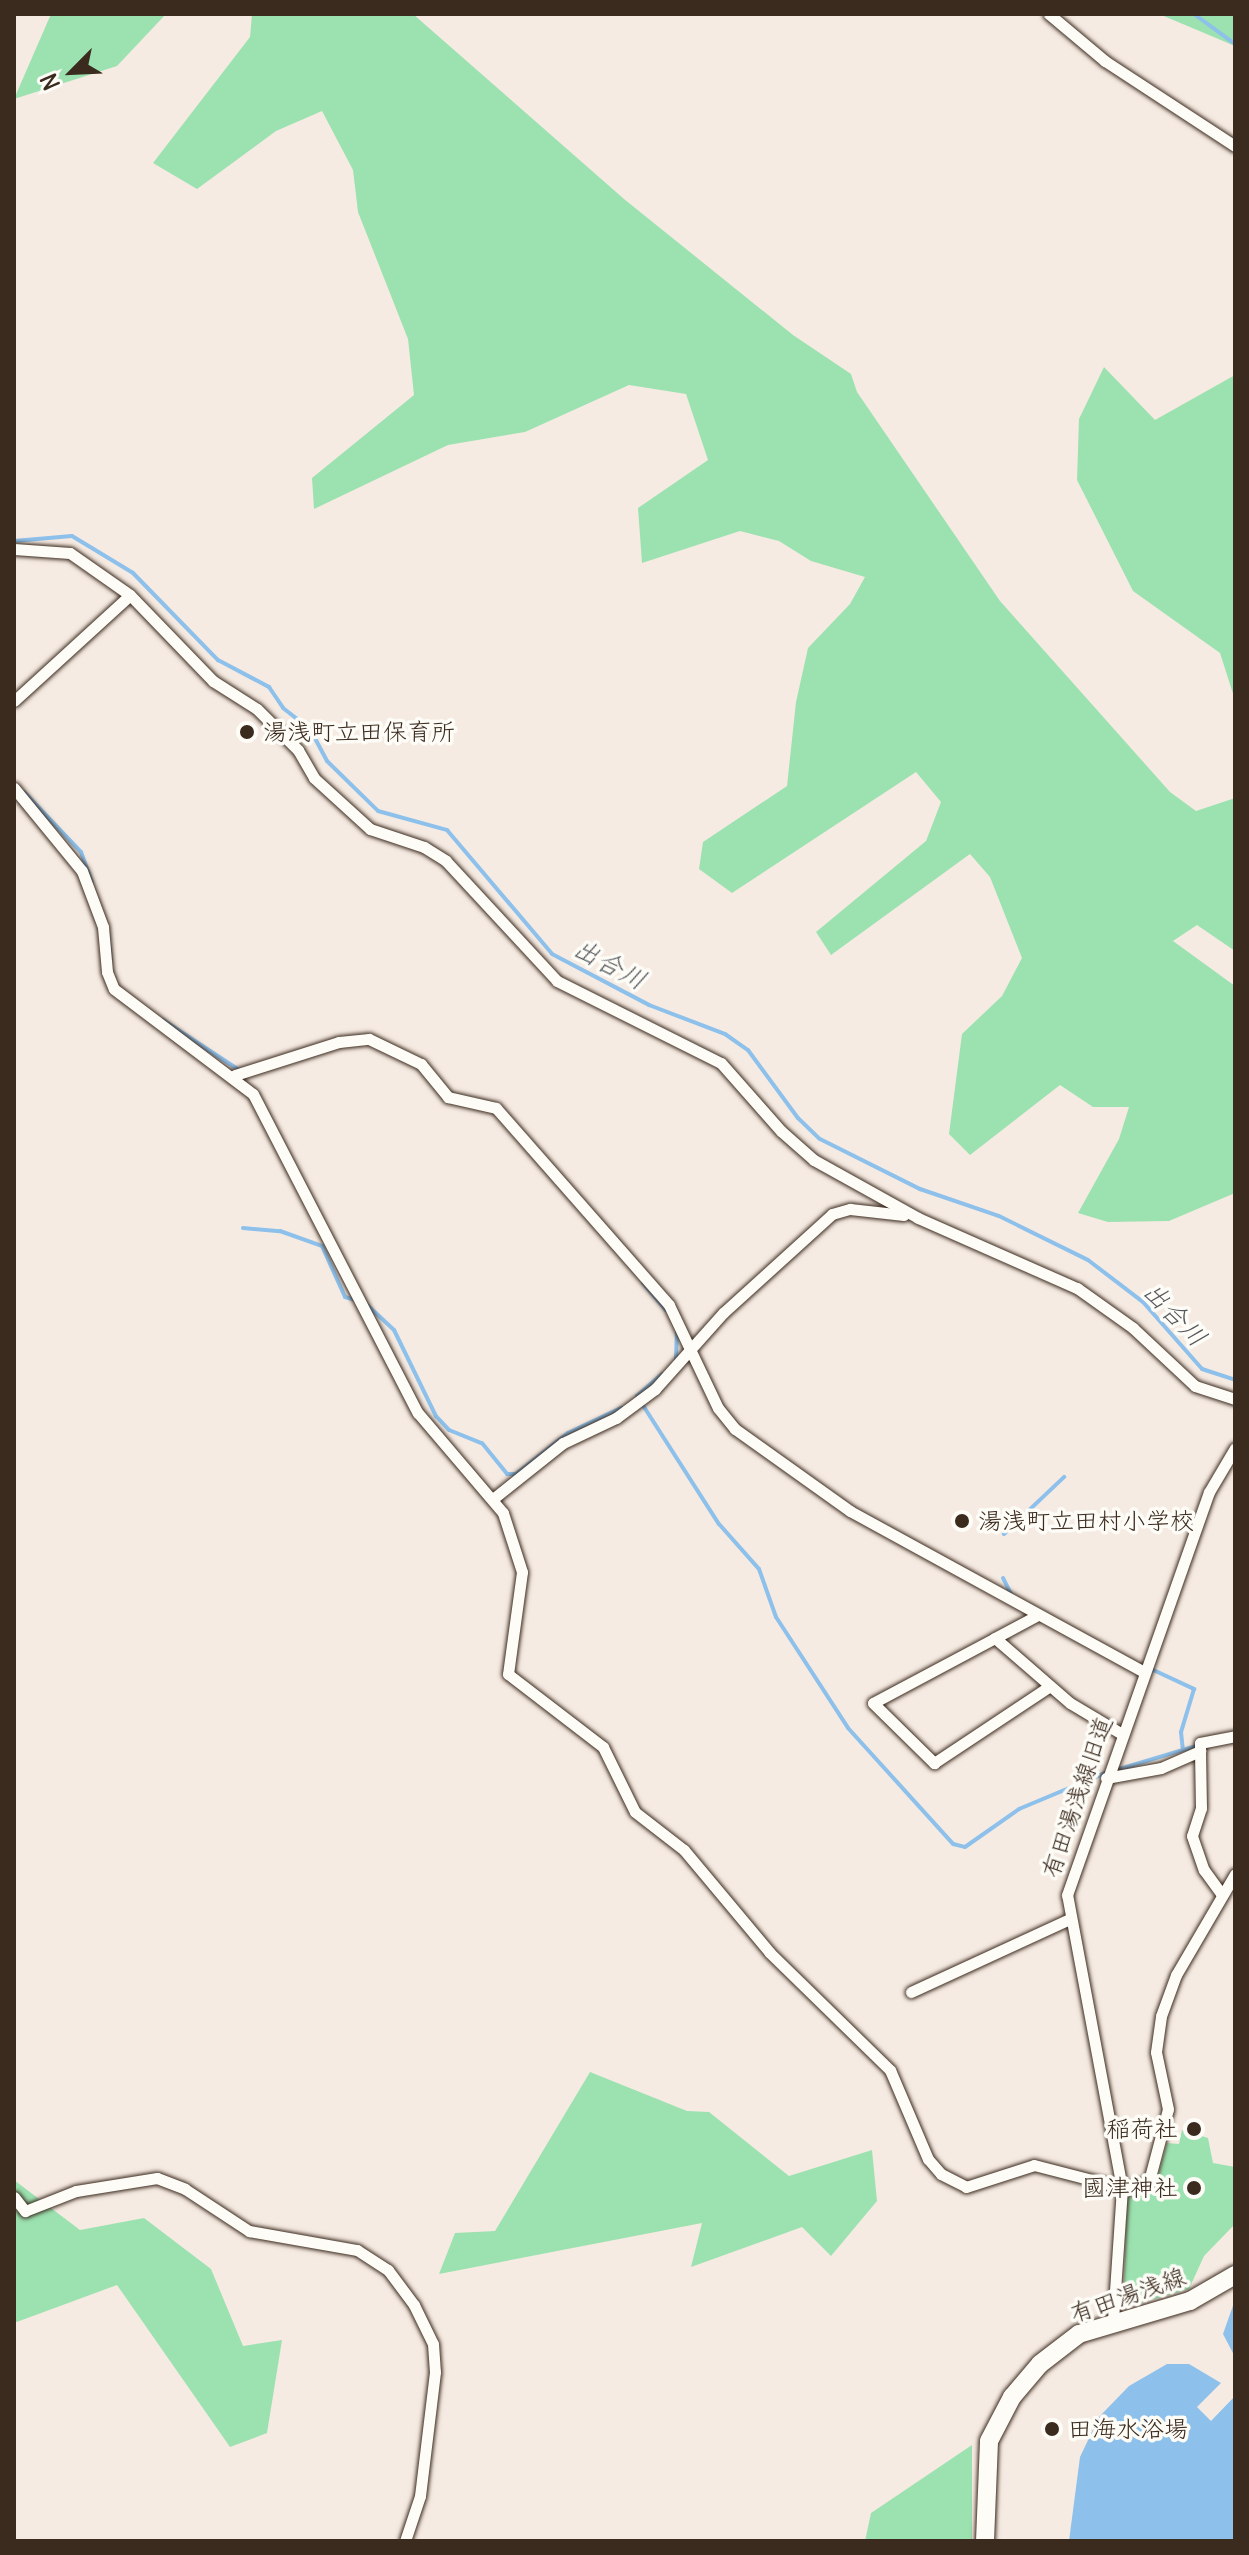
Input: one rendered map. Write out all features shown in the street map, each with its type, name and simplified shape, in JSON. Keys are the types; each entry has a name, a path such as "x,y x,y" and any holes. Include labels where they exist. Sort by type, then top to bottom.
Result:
{"main road":[{"name":"有田湯浅線","path":"985,2541 985,2459 1001,2414 1055,2350 1113,2320 1190,2301 1235,2275"}],"street":[{"path":"1049,14 1105,61 1235,146"},
{"path":"14,549 70,553 130,595 213,681 257,709 298,750 314,778 370,829 424,847 446,861 557,981 721,1063 800,1150 918,1218 1077,1288 1133,1328 1195,1386 1235,1399"},
{"path":"14,701 130,595"},
{"path":"14,788 82,871 103,927 107,972 114,989 235,1075 253,1094 418,1413 471,1480 494,1498 522,1572 508,1674 603,1747 635,1812 684,1850 770,1953 890,2070 932,2165 966,2187 1034,2165 1122,2188 1144,2186 1155,2174 1168,2102 1156,2052 1157,2033 1176,1975 1221,1893 1235,1874"},
{"path":"235,1075 339,1042 369,1039 421,1064 448,1097 496,1108 669,1305 718,1408 756,1445 850,1511 1036,1616 1144,1672"},
{"path":"494,1498 563,1443 630,1408 723,1313 832,1214 872,1209 918,1218"},
{"name":"有田湯浅線旧道","path":"1113,2320 1122,2188 1070,1919 1070,1880 1209,1492 1235,1448"},
{"path":"1036,1616 873,1703 934,1763 1050,1686"},
{"path":"995,1638 1050,1686 1122,1734"},
{"path":"1221,1893 1204,1870 1192,1836 1201,1808 1200,1743 1235,1736"},
{"path":"1106,1778 1161,1768 1200,1751"},
{"path":"911,1992 1070,1919"},
{"path":"14,2197 25,2211 76,2191 157,2178 185,2189 249,2231 357,2250 388,2270 414,2305 433,2344 435,2372 420,2496 405,2541"}],"green space":[{"path":"51,14 166,14 117,66 14,99"},
{"path":"252,14 413,14 624,199 793,335 851,374 857,392 1000,601 1170,792 1196,811 1235,798 1235,951 1197,925 1173,941 1235,986 1235,1193 1169,1221 1108,1222 1078,1213 1119,1139 1129,1107 1093,1107 1060,1085 970,1155 949,1134 962,1034 1002,996 1022,958 990,877 970,854 831,955 816,932 926,841 941,802 916,772 732,893 699,869 703,842 787,786 796,702 808,648 850,604 865,577 811,561 779,541 740,531 642,563 638,508 708,460 686,394 629,385 525,432 448,445 314,509 312,478 414,395 408,339 358,212 353,170 322,111 276,131 197,189 153,163 250,37"},
{"path":"1159,14 1235,14 1235,46"},
{"path":"1104,367 1155,420 1235,375 1235,700 1220,653 1133,591 1077,480 1079,419"},
{"path":"590,2072 687,2111 709,2112 789,2176 872,2150 877,2201 831,2256 802,2227 691,2267 702,2223 439,2274 455,2233 495,2231"},
{"name":"國津神社","path":"1182,2130 1208,2138 1213,2163 1235,2167 1235,2224 1204,2256 1189,2289 1140,2303 1124,2283 1127,2198 1155,2186 1167,2143 1179,2144"},
{"path":"14,2180 80,2230 144,2218 211,2269 243,2346 282,2340 267,2433 230,2447 117,2285 14,2323"},
{"path":"972,2445 972,2541 865,2541 871,2513"}],"water":[{"path":"1235,2300 1235,2357 1223,2334"},
{"path":"1167,2364 1189,2364 1221,2383 1197,2407 1211,2421 1235,2396 1235,2541 1069,2541 1080,2457 1099,2417 1129,2386"}],"waterway":[{"name":"出合川","path":"1194,14 1235,44"},
{"name":"出合川","path":"14,541 72,536 133,573 218,660 269,687 283,708 310,729 327,761 378,811 447,830 552,954 649,1005 725,1034 748,1050 798,1118 820,1139 920,1189 999,1216 1088,1260 1143,1302 1202,1369 1235,1380"},
{"path":"24,792 81,852 92,882"},
{"path":"108,932 111,959"},
{"path":"163,1020 239,1070"},
{"path":"243,1228 280,1231 322,1246 345,1297 355,1300"},
{"path":"643,1283 666,1310"},
{"path":"364,1302 394,1330 436,1416 449,1430 482,1443 507,1474 516,1474 568,1433 621,1408"},
{"path":"676,1359 677,1332"},
{"path":"662,1374 637,1396 719,1524 759,1569 776,1617 848,1728 953,1844 965,1847 1019,1809 1105,1773"},
{"path":"1004,1534 1064,1477"},
{"path":"1003,1578 1011,1594"},
{"path":"1149,1668 1194,1689 1181,1732 1183,1750"},
{"path":"1113,1771 1196,1746"}],"place":[{"name":"湯浅町立田保育所","path":"247,732"},
{"name":"湯浅町立田村小学校","path":"962,1521"},
{"name":"稲荷社","path":"1194,2129"},
{"name":"國津神社","path":"1194,2188"},
{"name":"田海水浴場","path":"1052,2429"}]}
